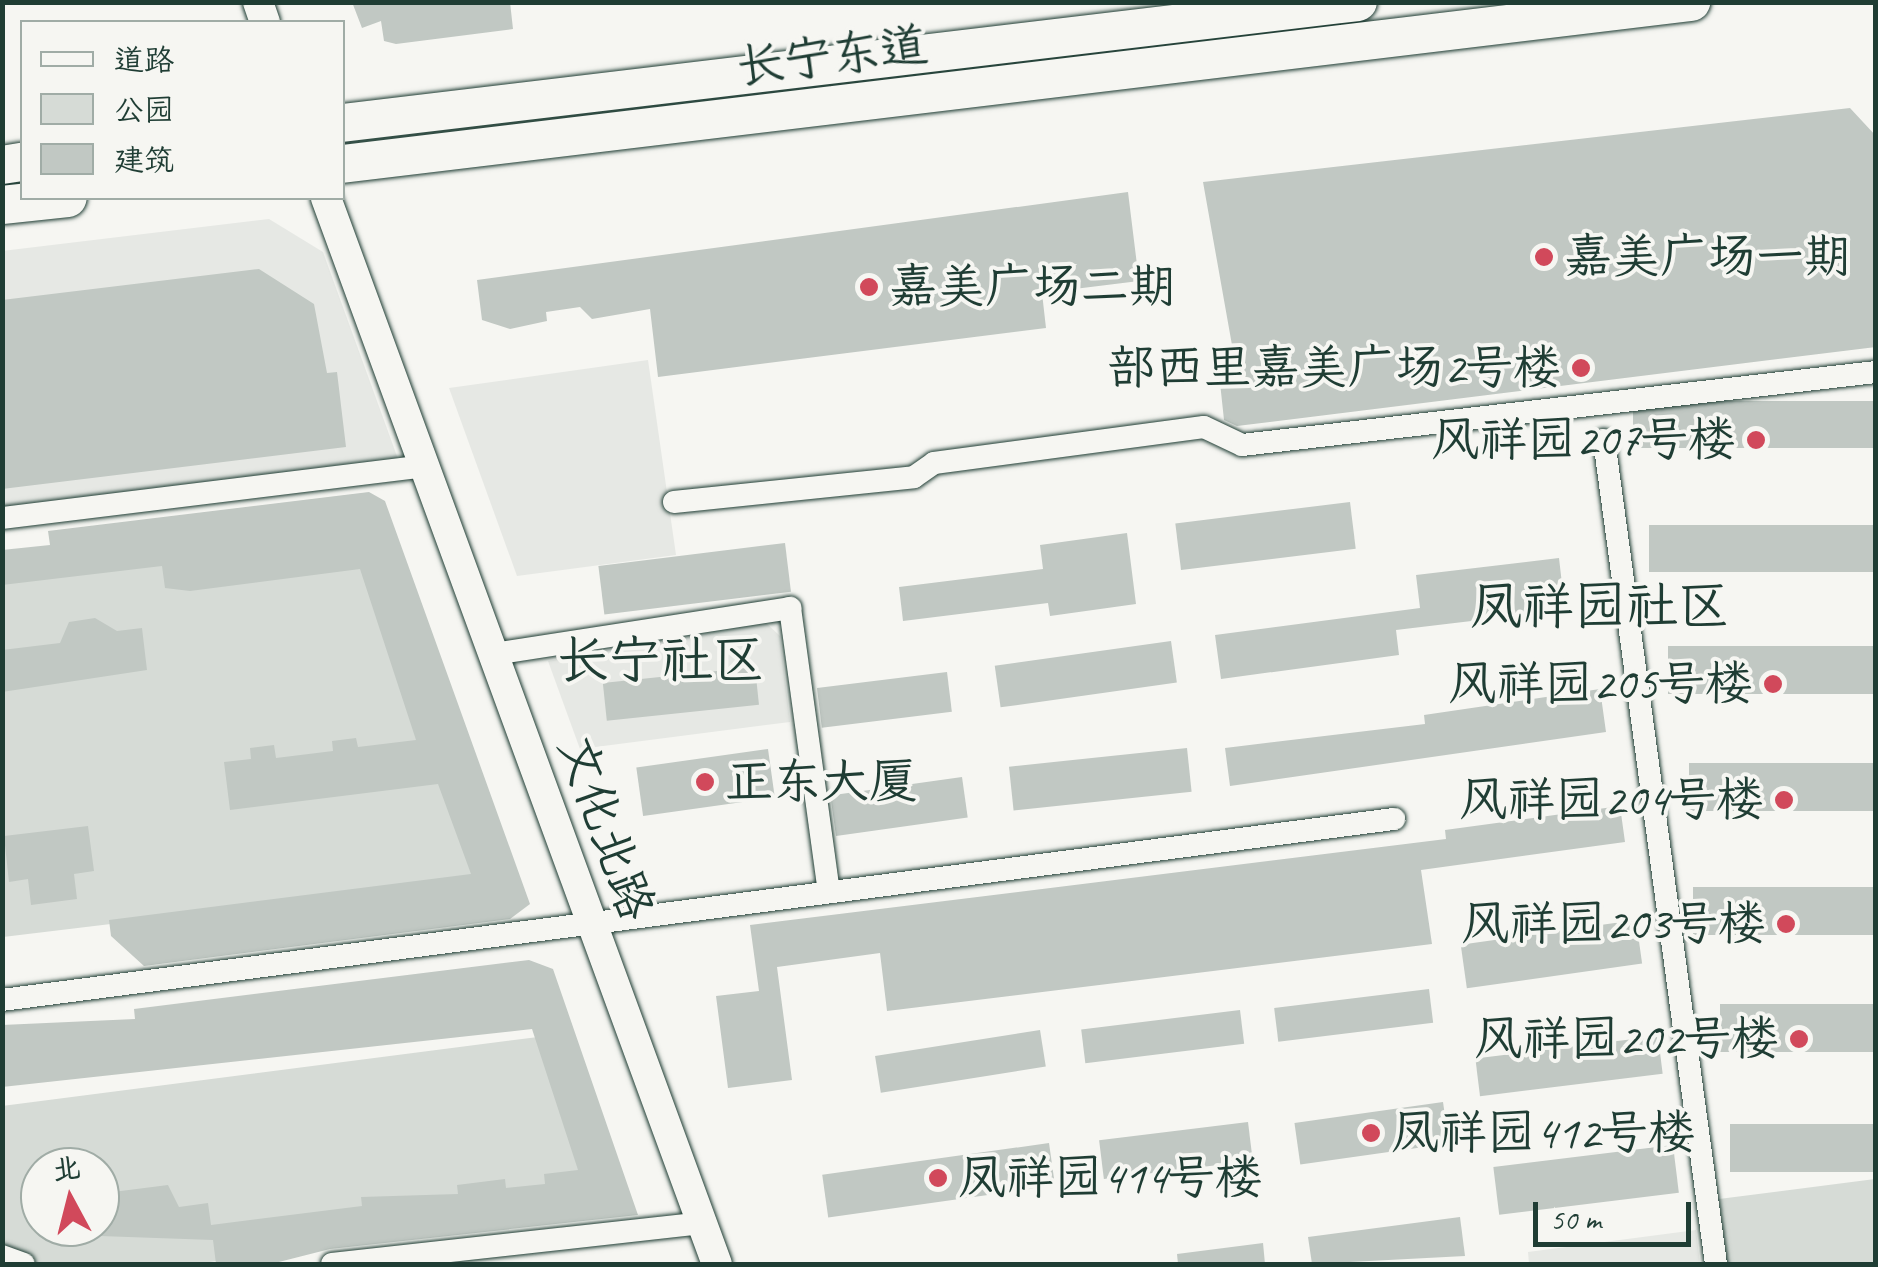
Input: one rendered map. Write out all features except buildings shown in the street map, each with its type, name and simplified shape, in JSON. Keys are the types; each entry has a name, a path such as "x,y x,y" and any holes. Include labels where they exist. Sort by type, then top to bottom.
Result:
{"main road":[{"name":"长宁东道","path":"345,124 1358,2"},
{"name":"长宁东道","path":"345,164 1691,2"},
{"path":"2,205 49,200"}],"street":[{"name":"文化北路","path":"327,200 717,1264"},
{"path":"674,502 914,477 934,463 1204,427 1242,445 1876,372"},
{"path":"1604,440 1716,1264"},
{"path":"2,518 425,466"},
{"path":"494,654 790,608 828,887"},
{"path":"2,1000 828,887 1394,819"},
{"path":"332,1264 702,1222"},
{"path":"2,1256 24,1264"}],"shaded area":[{"path":"269,219 323,252 402,470 3,519 2,251"},
{"path":"648,360 676,555 517,576 449,388"},
{"path":"764,621 780,636 790,722 580,749 548,661"},
{"path":"1696,1230 1700,1264 1529,1264 1528,1252"}],"green space":[{"path":"340,513 483,879 3,937 2,554"},
{"path":"538,1037 599,1218 192,1264 36,1264 3,1251 2,1106"},
{"path":"1875,1179 1875,1264 1727,1264 1719,1199"}],"place":[{"name":"嘉美广场一期","path":"1544,257"},
{"name":"嘉美广场二期","path":"869,287"},
{"name":"部西里嘉美广场2号楼","path":"1581,368"},
{"name":"风祥园207号楼","path":"1756,440"},
{"name":"风祥园205号楼","path":"1773,684"},
{"name":"正东大厦","path":"705,782"},
{"name":"风祥园204号楼","path":"1784,800"},
{"name":"风祥园203号楼","path":"1786,924"},
{"name":"风祥园202号楼","path":"1799,1039"},
{"name":"凤祥园412号楼","path":"1371,1133"},
{"name":"凤祥园414号楼","path":"938,1178"}],"district":[{"name":"凤祥园社区","path":"1600,607"},
{"name":"长宁社区","path":"661,661"}]}
